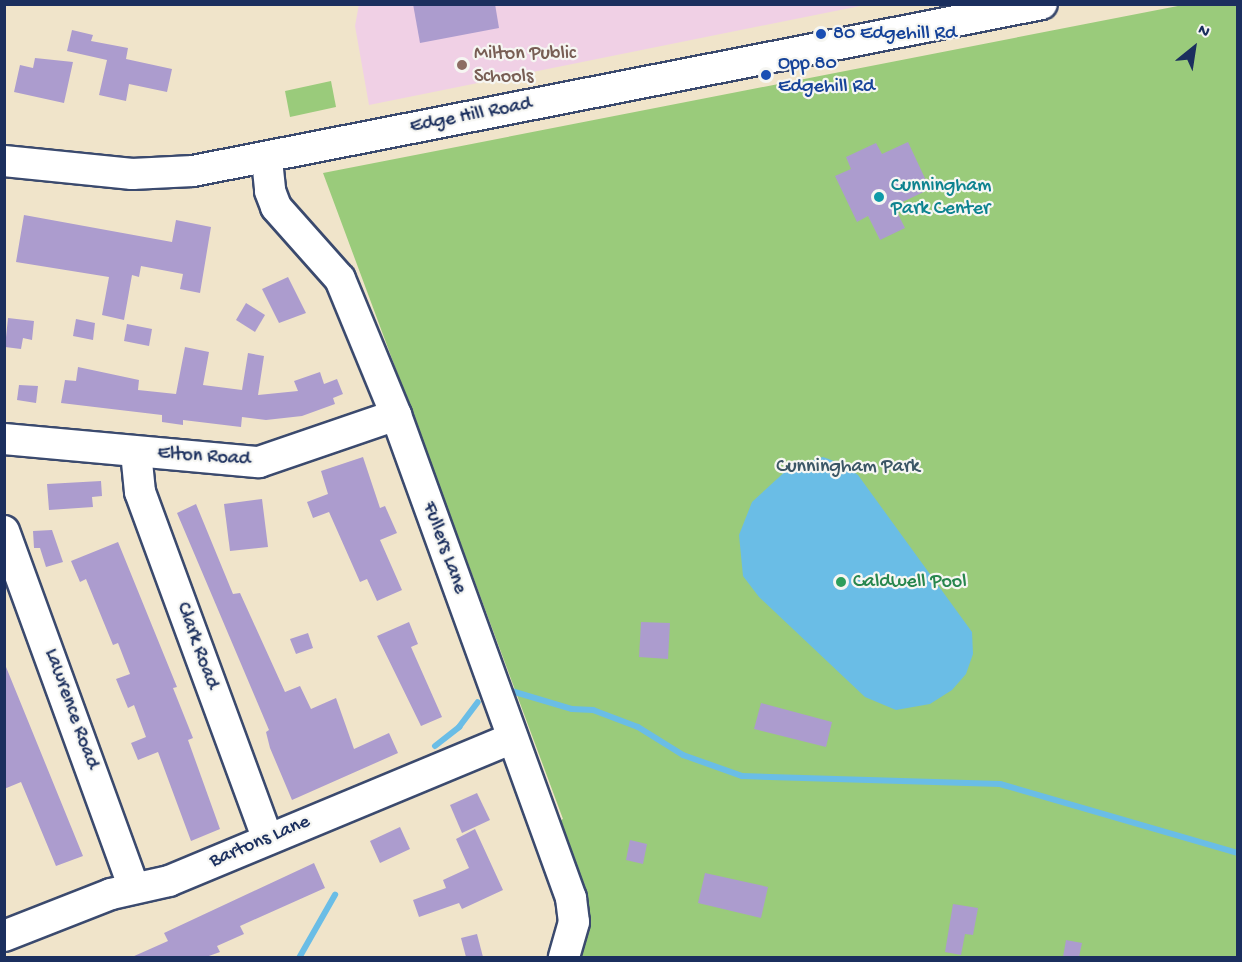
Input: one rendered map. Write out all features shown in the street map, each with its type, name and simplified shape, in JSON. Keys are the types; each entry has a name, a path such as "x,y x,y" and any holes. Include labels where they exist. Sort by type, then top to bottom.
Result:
{"street":[{"name":"Edge Hill Road","path":"4,161 153,175 267,160 1042,4"},
{"name":"Fullers Lane","path":"267,160 270,191 276,207 328,263 345,289 396,415 571,898 574,922 564,957"},
{"name":"Elton Road","path":"4,439 136,452 270,461 396,415"},
{"name":"Clark Road","path":"136,452 140,492 268,838"},
{"name":"Lawrence Road","path":"4,531 134,888"},
{"name":"Bartons Lane","path":"4,936 134,888 169,881 513,738"}],"shaded area":[{"name":"Milton Public Schools","path":"359,4 865,5 369,105 355,26"}],"green space":[{"name":"Cunningham Park","path":"1183,5 1237,5 1237,957 574,957 551,825 563,819 323,173"},
{"path":"331,81 336,107 290,117 285,91"}],"water":[{"name":"Caldwell Pool","path":"823,457 842,464 858,475 972,632 973,654 966,674 952,690 930,704 896,710 865,697 759,597 743,576 739,535 752,502 790,467"}],"building":[{"path":"413,4 495,4 499,28 420,43"},
{"path":"72,30 93,35 91,41 128,48 126,59 172,69 167,92 129,84 126,101 99,95 107,60 67,51"},
{"path":"35,58 73,62 64,103 14,92 20,65 33,68"},
{"name":"Cunningham Park Center","path":"908,142 930,189 894,206 905,228 880,240 868,216 857,222 835,176 851,169 846,157 876,143 882,154"},
{"path":"24,215 172,242 176,220 211,227 200,293 180,289 183,274 141,266 139,277 132,275 124,320 102,315 109,277 16,262"},
{"path":"288,277 306,313 279,323 262,289"},
{"path":"246,303 265,315 255,332 236,320"},
{"path":"8,318 34,321 32,340 23,338 21,349 5,347"},
{"path":"76,319 95,323 93,340 73,336"},
{"path":"127,324 152,329 149,346 124,341"},
{"path":"185,347 209,352 203,385 242,390 248,353 264,356 258,395 298,391 294,381 320,372 324,384 337,379 343,394 333,398 335,404 302,416 266,420 242,417 241,427 183,420 183,425 162,422 162,415 61,403 65,380 76,381 78,367 139,380 138,390 176,394"},
{"path":"19,385 38,386 36,403 17,400"},
{"path":"363,457 380,508 385,506 397,533 380,540 402,590 377,601 367,579 360,582 329,512 313,518 307,502 328,494 321,471"},
{"path":"101,481 102,496 92,497 93,507 49,510 47,484"},
{"path":"262,499 268,547 230,551 224,504"},
{"path":"196,504 233,594 240,593 285,692 300,686 311,709 336,698 354,749 389,733 398,753 292,800 270,748 266,732 269,730 177,513"},
{"path":"52,530 63,562 46,567 40,548 34,548 33,531"},
{"path":"118,542 177,687 173,688 193,738 188,740 220,829 191,841 158,752 138,760 131,743 146,737 134,705 128,708 116,679 130,674 118,643 113,645 86,579 80,582 71,561"},
{"path":"409,622 418,644 411,647 442,717 421,726 377,636"},
{"path":"641,622 670,623 668,659 639,657"},
{"path":"308,633 313,648 296,654 290,639"},
{"path":"4,662 83,856 56,866 21,782 4,789"},
{"path":"761,703 832,722 826,747 754,729"},
{"path":"477,793 490,820 462,833 450,805"},
{"path":"400,827 410,849 380,863 370,841"},
{"path":"475,829 503,890 462,909 459,903 419,917 413,900 446,888 443,880 469,868 456,839"},
{"path":"630,840 647,844 643,864 626,860"},
{"path":"314,863 325,888 240,926 244,934 217,946 220,952 206,957 132,957 168,941 164,933"},
{"path":"705,873 768,887 761,918 698,903"},
{"path":"953,904 978,908 973,935 965,934 961,955 945,952"},
{"path":"477,934 483,957 466,957 461,938"},
{"path":"1066,940 1082,943 1079,957 1063,957"}],"waterway":[{"path":"508,690 572,709 593,710 638,727 683,755 742,776 1000,784 1238,853"},
{"path":"435,746 459,727 478,702"},
{"path":"299,958 335,895"}],"place":[{"name":"80 Edgehill Rd","path":"821,34"},
{"name":"Milton Public Schools","path":"462,65"},
{"name":"Opp 80 Edgehill Rd","path":"766,75"},
{"name":"Cunningham Park Center","path":"879,197"},
{"name":"Caldwell Pool","path":"841,582"}]}
